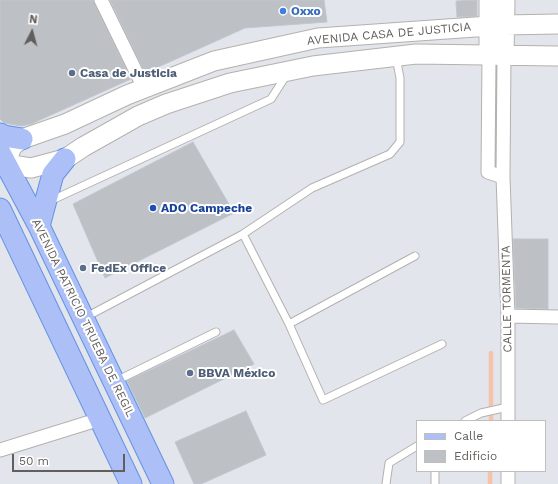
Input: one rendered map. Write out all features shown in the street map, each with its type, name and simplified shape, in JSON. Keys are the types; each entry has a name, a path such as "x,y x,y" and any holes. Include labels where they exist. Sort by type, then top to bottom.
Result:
{"main road":[{"path":"0,134 22,139"},
{"path":"40,226 53,174 65,159"},
{"name":"AVENIDA PATRICIO TRUEBA DE REGIL","path":"2,164 40,226 46,243 163,484"},
{"path":"0,208 131,484"}],"street":[{"path":"101,0 136,91 138,116"},
{"path":"489,0 497,25"},
{"path":"496,56 497,25 504,0"},
{"name":"AVENIDA CASA DE JUSTICIA","path":"22,139 65,124 136,91 214,62 318,38 497,25 558,24"},
{"name":"AVENIDA CASA DE JUSTICIA","path":"2,164 31,168 65,159 83,147 138,116 166,104 230,83 314,66 416,54 558,56"},
{"name":"CALLE TORMENTA","path":"496,56 488,172 503,177 508,316 508,420"},
{"path":"2,164 12,146 22,139"},
{"path":"508,316 558,317"},
{"path":"0,450 100,419"},
{"path":"508,472 508,484"}],"lane":[{"path":"84,319 243,234 312,188 390,154 400,142 400,78 396,56"},
{"path":"46,203 271,99 289,71"},
{"path":"243,234 290,324 323,400 442,344"},
{"path":"290,324 415,256"},
{"path":"114,382 216,332"},
{"path":"467,420 481,413 508,407"},
{"path":"386,484 389,463 416,447"},
{"path":"435,472 435,484"}],"building":[{"name":"Casa de Justicia","path":"0,0 93,0 131,79 31,124 21,126 4,123 0,119"},
{"path":"110,0 324,0 327,22 245,28 145,73"},
{"path":"477,0 477,16 457,17 456,1"},
{"name":"ADO Campeche","path":"193,142 234,213 105,278 73,204"},
{"path":"513,239 548,239 548,309 516,308"},
{"name":"BBVA México","path":"234,330 254,364 145,418 127,381"},
{"path":"246,411 266,455 201,484 194,484 175,442"}],"waterway":[{"path":"491,353 491,420"},
{"path":"490,472 490,484"}],"place":[{"name":"Oxxo","path":"283,11"},
{"name":"Casa de Justicia","path":"72,73"},
{"name":"ADO Campeche","path":"153,208"},
{"name":"FedEx Office","path":"83,268"},
{"name":"BBVA México","path":"190,373"}]}
